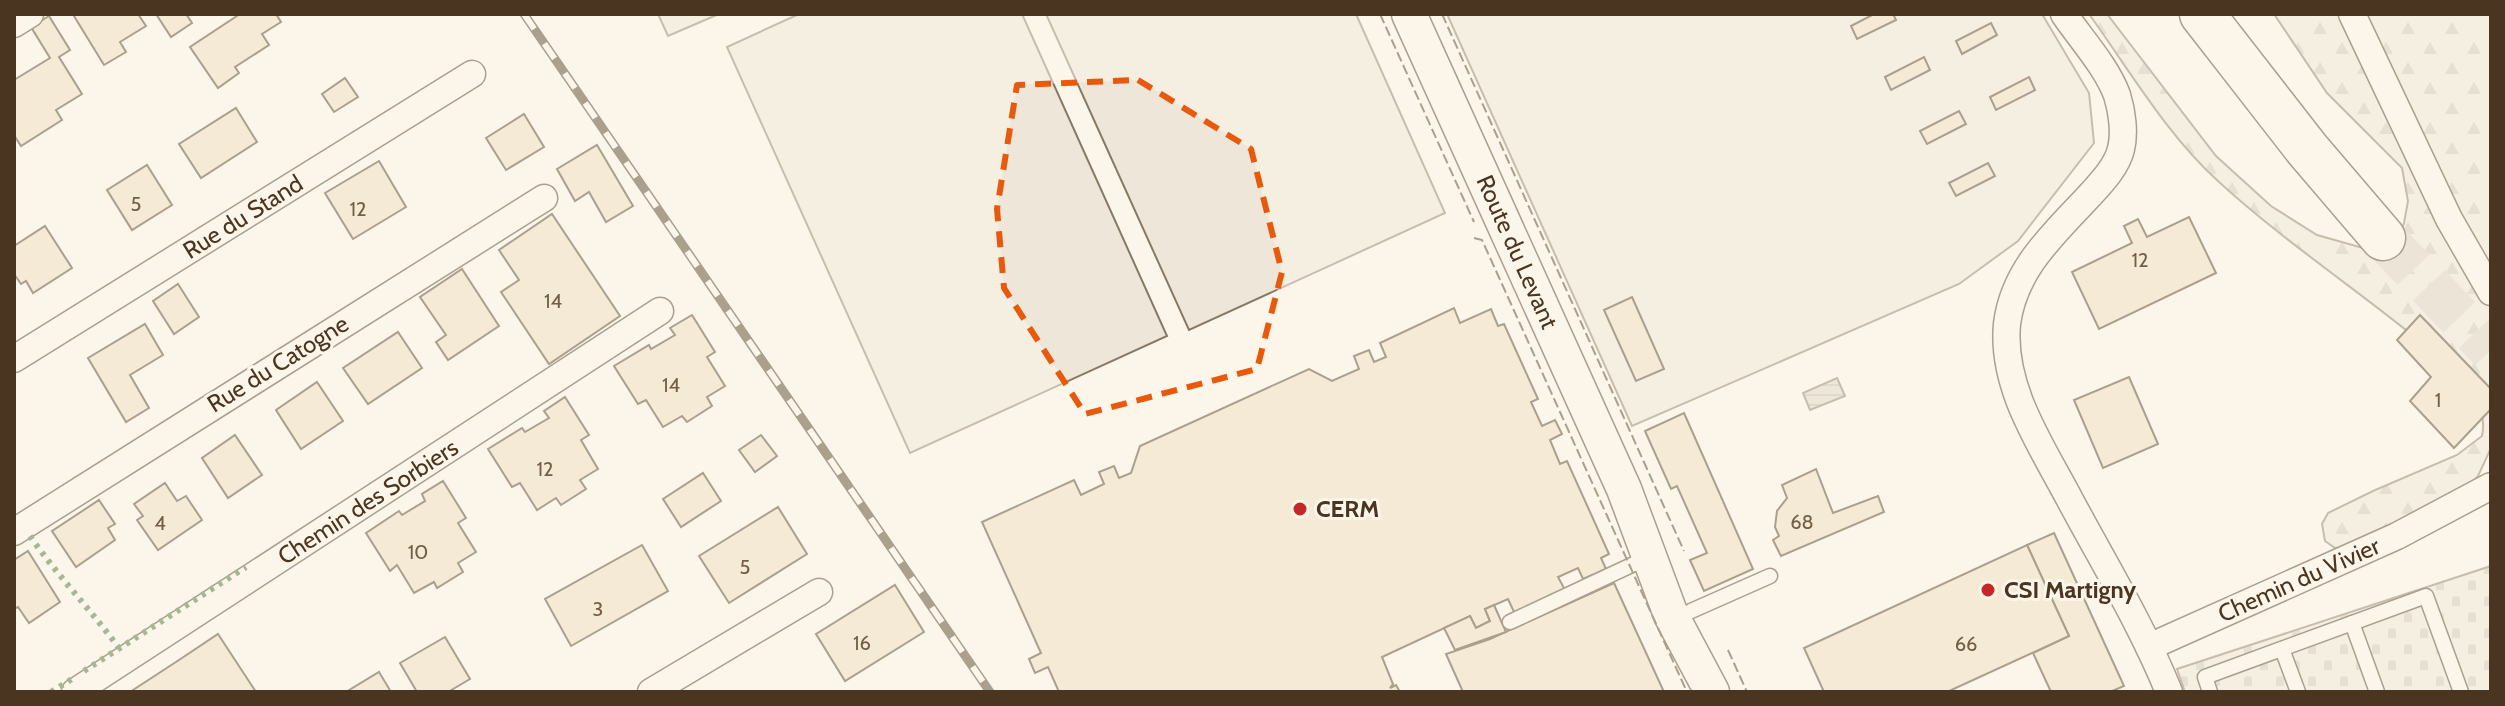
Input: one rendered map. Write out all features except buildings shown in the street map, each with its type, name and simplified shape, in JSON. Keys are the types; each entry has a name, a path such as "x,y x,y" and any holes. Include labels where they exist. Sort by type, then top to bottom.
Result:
{"highway":[{"path":"2202,14 2307,149 2383,238"}],"street":[{"path":"14,24 30,14"},
{"name":"Route du Levant","path":"1409,14 1624,489 1655,554 1691,611 1719,692"},
{"path":"2064,14 2113,87 2122,120 2122,145 2111,169 2038,251 2013,292 2007,328 2010,375 2044,451 2149,647 2169,692"},
{"path":"2352,14 2449,219 2491,292"},
{"name":"Rue du Stand","path":"14,359 472,74"},
{"name":"Rue du Catogne","path":"14,532 544,198"},
{"name":"Chemin des Sorbiers","path":"75,692 660,311"},
{"name":"Chemin du Vivier","path":"2149,647 2422,524 2491,486"},
{"name":"Route du Levant","path":"1655,554 1671,615 1712,692"},
{"path":"651,692 819,592"}],"lane":[{"path":"1510,622 1655,554"},
{"path":"1691,611 1770,576"},
{"path":"2210,692 2205,677 2426,596 2461,692"},
{"path":"2352,623 2377,692"},
{"path":"2282,649 2298,692"}],"highlighted area":[{"path":"1138,80 1251,149 1282,272 1257,369 1085,414 1004,288 997,209 1017,85"}],"green space":[{"path":"658,14 719,14 668,36"},
{"path":"799,14 1022,14 1167,336 910,453 727,47"},
{"path":"1046,14 1356,14 1445,213 1189,330"},
{"path":"1447,14 2042,14 2089,93 2094,143 2018,241 1959,284 1632,426"},
{"path":"2089,14 2107,14 2216,156 2271,206 2317,235 2377,252 2399,236 2404,223 2408,201 2402,168 2327,93 2274,14 2491,14 2491,448 2478,476 2462,495 2353,547 2335,548 2325,541 2322,524 2328,513 2457,455 2482,436 2482,412 2478,401 2465,382 2438,356 2272,227 2200,164 2150,102"},
{"path":"2491,566 2491,692 2185,692 2177,669"}],"shaded area":[{"path":"1837,378 1845,396 1810,410 1803,393"}],"tunnel":[{"path":"2383,238 2491,350"}],"railway":[{"path":"524,14 990,692"}],"hedge":[{"path":"30,536 119,648"},
{"path":"84,671 246,567"},
{"path":"51,692 72,679"}],"fence":[{"path":"1380,14 1474,222"},
{"path":"1442,14 1684,551"},
{"path":"1474,238 1482,240 1687,692"},
{"path":"1728,650 1747,692"}],"place":[{"name":"CERM","path":"1300,509"},
{"name":"CSI Martigny","path":"1988,590"}]}
